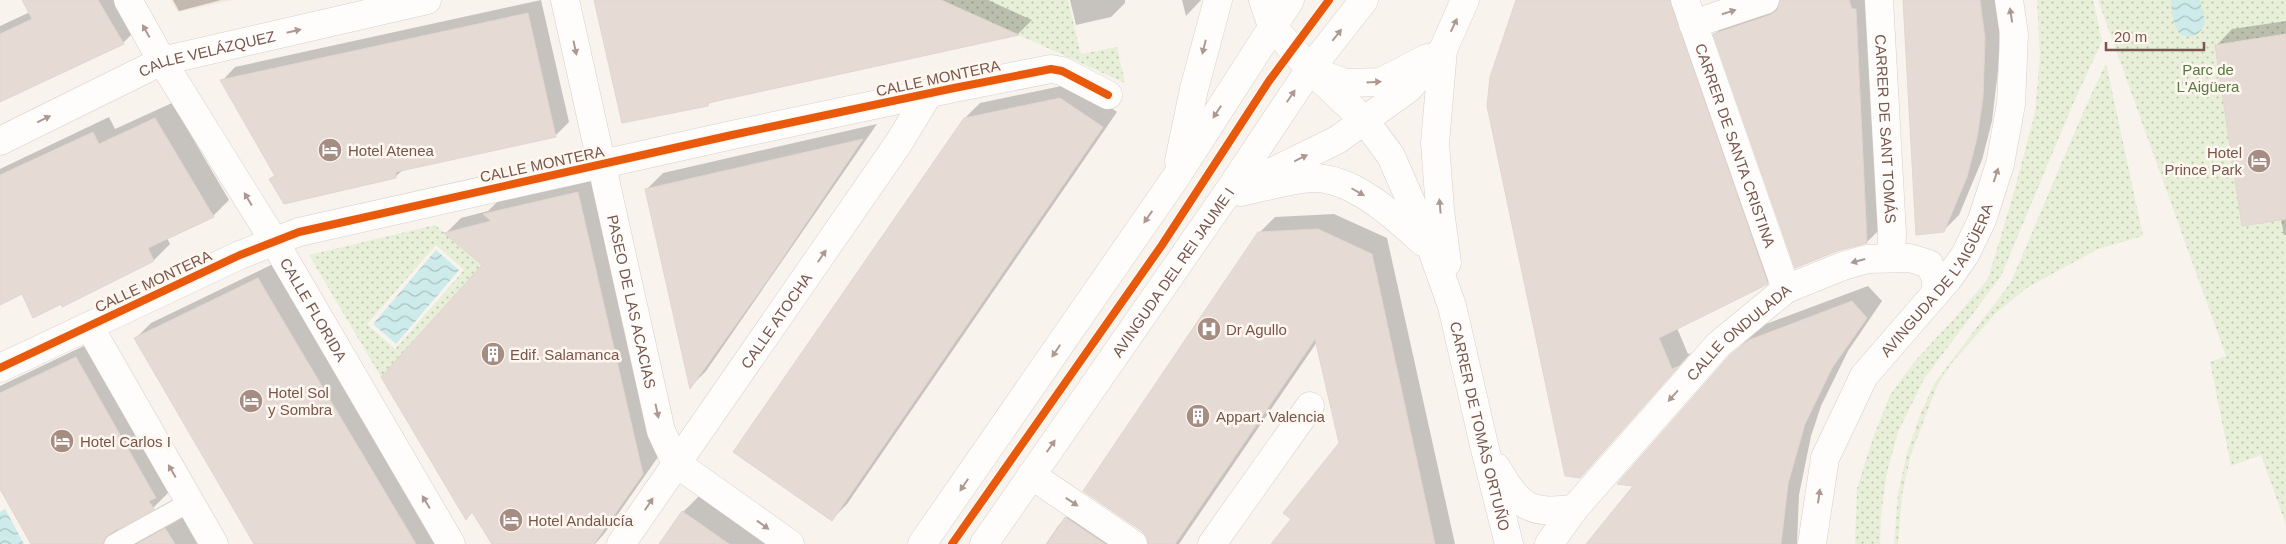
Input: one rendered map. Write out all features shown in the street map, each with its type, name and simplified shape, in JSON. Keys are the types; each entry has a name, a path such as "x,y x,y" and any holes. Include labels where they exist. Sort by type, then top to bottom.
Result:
{"street":[{"name":"CALLE FLORIDA","path":"128,0 162,61 274,241 451,544"},
{"name":"CALLE VELÁZQUEZ","path":"0,141 162,61 428,0"},
{"name":"PASEO DE LAS ACACIAS","path":"565,0 661,431 676,463 790,544"},
{"path":"1176,177 1194,89 1218,0"},
{"path":"1263,0 1272,26"},
{"path":"922,544 1176,177 1290,0"},
{"name":"AVINGUDA DEL REI JAUME I","path":"984,544 1226,195 1310,69 1364,0"},
{"path":"1226,195 1337,140 1408,89 1443,50 1465,0"},
{"path":"1689,12 1765,0"},
{"name":"CARRER DE SANT TOMÁS","path":"1879,0 1892,233 1891,257"},
{"name":"AVINGUDA DE L'AIGÜERA","path":"1812,544 1825,458 1864,376 1937,291 1965,255 1982,220 2000,164 2011,104 2014,34 2009,0"},
{"name":"CARRER DE SANTA CRISTINA","path":"1689,12 1786,290"},
{"name":"CARRER DE TOMÀS ORTUÑO","path":"1272,26 1310,69 1365,121 1391,156 1432,250 1452,306"},
{"path":"1310,69 1345,83 1381,82 1443,50"},
{"name":"CARRER DE TOMÀS ORTUÑO","path":"1443,50 1435,143 1440,210 1452,306 1509,544"},
{"name":"CALLE MONTERA","path":"0,368 274,241 299,232 928,93 1051,69 1062,71 1108,95"},
{"name":"CALLE ATOCHA","path":"621,544 888,160 928,93"},
{"path":"1226,195 1312,178 1343,184 1392,214 1432,250"},
{"name":"CALLE ONDULADA","path":"1549,544 1574,509 1718,345 1786,290 1843,266 1867,259 1891,257 1910,258 1929,264 1935,276 1937,291"},
{"path":"89,326 214,544"},
{"path":"1212,544 1310,406"},
{"path":"1484,445 1514,495 1527,507 1556,511 1574,509"},
{"path":"1031,475 1133,544"}],"lane":[{"path":"114,544 190,502"}],"shaded area":[{"path":"171,0 233,0 178,12"}],"green space":[{"path":"941,0 1068,0 1081,54 1117,47 1125,83"},
{"path":"2037,0 2093,0 2102,41 2073,104 2001,276 1924,379 1898,432 1887,472 1881,515 1880,544 1855,544 1857,489 1873,438 1890,395 1915,361 1988,279 2035,113 2040,55"},
{"name":"Parc de L'Aigüera","path":"2098,0 2286,0 2286,525 2261,455 2231,466 2210,362 2226,356"},
{"path":"2106,63 2143,236 2098,249 2028,287 1996,313 1951,364 1937,386 1911,454 1902,495 1898,544 1894,544 1898,494 1907,453 1920,415 1934,384 2011,282"},
{"path":"435,225 482,265 381,377 309,255","holes":["436,245 464,270 395,349 367,324"]}],"water":[{"path":"2171,0 2200,0 2205,22 2199,33 2193,36 2180,34 2174,22"},
{"path":"436,250 459,270 396,344 373,324"},
{"path":"5,509 24,544 0,544 0,512"}],"building":[{"path":"22,0 98,0 124,44 0,102 0,34 32,19"},
{"path":"594,0 941,0 1019,35 708,103 708,106 622,123"},
{"path":"1516,0 1670,0 1768,284 1659,338 1672,369 1679,366 1580,478 1565,476 1487,106 1490,77"},
{"path":"1780,0 1849,0 1852,9 1856,9 1867,243 1837,251 1795,268 1713,34 1770,15 1777,10"},
{"path":"1903,0 1980,0 1985,38 1983,98 1977,138 1967,177 1944,232 1916,235"},
{"path":"528,13 556,137 396,172 396,178 284,204 269,179 275,176 220,80"},
{"name":"Hotel Prince Park","path":"2286,34 2286,219 2242,226 2215,45"},
{"path":"1060,98 1103,127 832,521 733,452 964,118"},
{"path":"155,118 214,217 148,248 154,261 62,307 61,304 33,318 22,294 0,305 0,175 93,132 99,144"},
{"path":"863,139 769,278 690,389 645,189"},
{"name":"Edif. Salamanca","path":"578,192 643,474 594,544 492,544 472,512 466,520 381,377 482,265 444,233 491,221 483,214"},
{"path":"1318,229 1372,254 1435,544 1271,544 1291,519 1283,513 1339,443 1315,339 1175,544 1148,544 1147,537 1142,531 1083,491 1258,232"},
{"name":"Hotel Sol y Sombra","path":"258,278 416,544 254,544 134,338"},
{"path":"1852,301 1867,318 1832,368 1805,424 1788,484 1781,544 1586,544 1633,486 1617,484 1729,356 1749,340"},
{"name":"Hotel Carlos I","path":"76,357 156,498 149,501 154,509 109,534 103,544 31,544 0,489 0,393"},
{"path":"682,511 729,544 659,544"},
{"path":"1065,517 1105,544 1047,544"},
{"path":"165,528 175,544 137,544"}],"cycle path":[{"path":"952,544 1162,245 1269,81 1329,0"},
{"path":"0,368 240,255 299,232 732,135 1051,69 1062,71 1108,95"}],"place":[{"name":"Hotel Atenea","path":"330,150"},
{"name":"Hotel Prince Park","path":"2259,161"},
{"name":"Dr Agullo","path":"1209,329"},
{"name":"Edif. Salamanca","path":"493,354"},
{"name":"Hotel Sol y Sombra","path":"251,401"},
{"name":"Appart. Valencia","path":"1198,416"},
{"name":"Hotel Carlos I","path":"62,441"},
{"name":"Hotel Andalucía","path":"511,520"}]}
